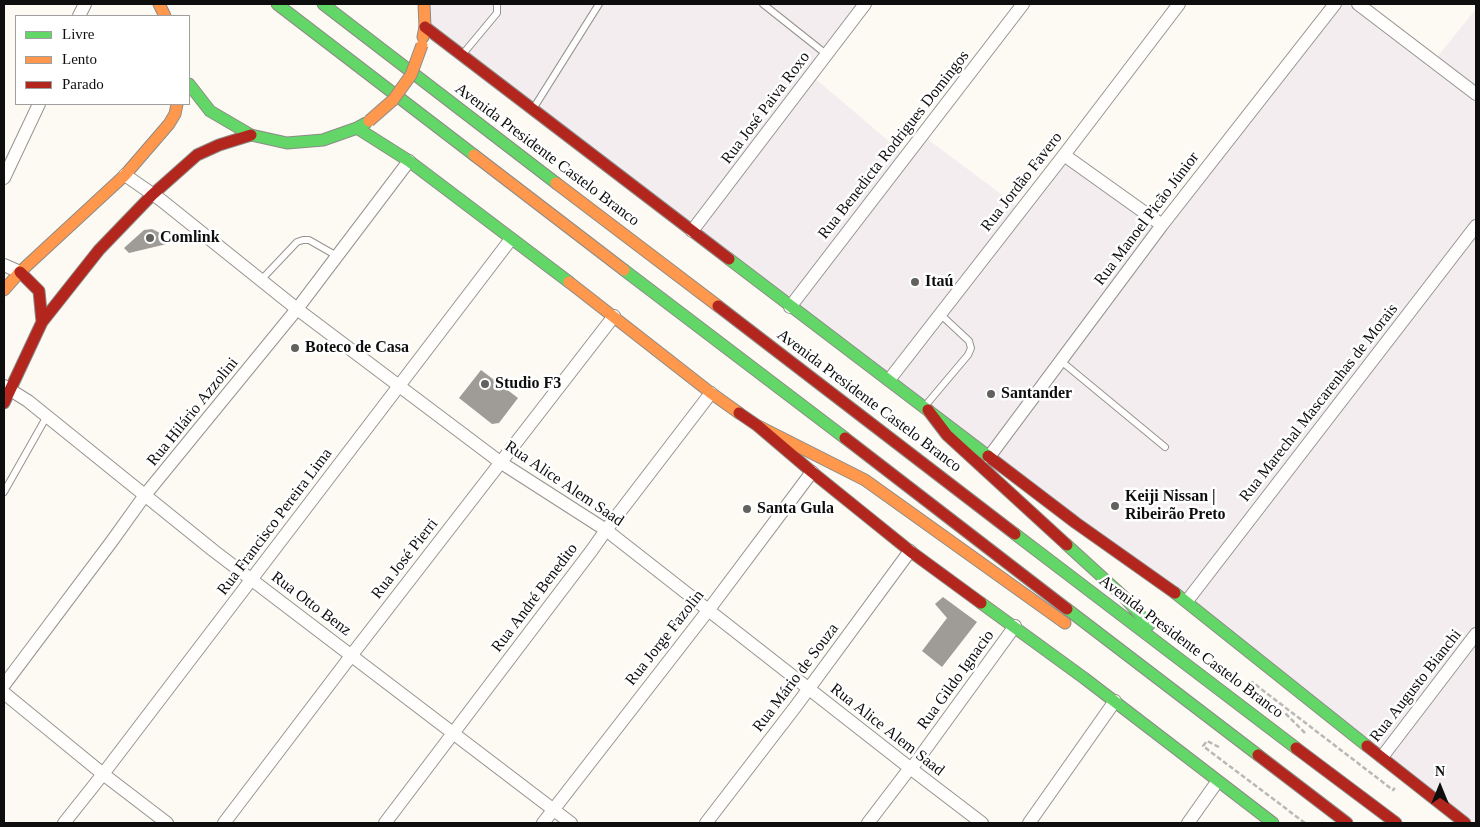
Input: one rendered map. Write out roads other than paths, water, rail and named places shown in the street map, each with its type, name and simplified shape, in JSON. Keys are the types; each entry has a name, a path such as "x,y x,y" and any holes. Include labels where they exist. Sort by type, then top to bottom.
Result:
{"main road":[{"path":"159,4 165,15"},
{"path":"277,4 1347,823"},
{"name":"Avenida Presidente Castelo Branco","path":"323,4 1186,665 1396,823"},
{"path":"190,85 210,111 251,135 286,143 323,140 357,128 369,121 393,100 411,75 422,45 425,27 424,4"},
{"name":"Avenida Presidente Castelo Branco","path":"425,27 988,457 1076,523 1187,601 1465,823"},
{"path":"4,290 20,272 125,175 168,124 175,114 178,105"},
{"path":"357,128 409,161 614,316 712,393 758,426 910,551 1015,626 1273,823"},
{"path":"4,403 7,388 42,322 98,250 152,195 197,156 219,145 251,135"},
{"path":"20,272 38,291 42,322"},
{"path":"926,409 947,435 1123,596 1186,665"},
{"path":"758,426 865,480 1075,630 1194,706"}],"street":[{"name":"Rua José Paiva Roxo","path":"692,231 865,4"},
{"name":"Rua Benedicta Rodrigues Domingos","path":"790,307 1023,4"},
{"name":"Rua Jordão Favero","path":"889,380 1179,4"},
{"name":"Rua Manoel Picão Júnior","path":"988,457 1162,225 1335,4"},
{"path":"1358,4 1476,94"},
{"path":"4,178 39,105"},
{"path":"1064,155 1162,225"},
{"name":"Rua Hilário Azzolini","path":"4,685 145,495 297,309 409,161"},
{"name":"Rua Alice Alem Saad","path":"125,175 160,200 297,309 500,462 606,530 982,823"},
{"name":"Rua Marechal Mascarenhas de Morais","path":"1187,601 1476,226"},
{"name":"Rua Francisco Pereira Lima","path":"64,823 511,239"},
{"path":"4,265 20,272"},
{"name":"Rua José Pierri","path":"224,823 614,316"},
{"name":"Rua Otto Benz","path":"7,388 47,416 251,580 571,823"},
{"name":"Rua André Benedito","path":"385,823 712,393"},
{"name":"Rua Jorge Fazolin","path":"543,823 812,472"},
{"name":"Rua Mário de Souza","path":"706,823 910,551"},
{"name":"Rua Gildo Ignacio","path":"868,823 914,765 1015,626"},
{"name":"Rua Augusto Bianchi","path":"1382,757 1476,634"},
{"path":"4,693 103,774 167,823"},
{"path":"1028,823 1114,701"},
{"path":"1188,823 1217,782"}],"lane":[{"path":"462,55 497,13 497,4"},
{"path":"533,110 599,4"},
{"path":"763,4 826,54"},
{"path":"261,280 297,242 303,240 309,240 338,256"},
{"path":"926,409 968,356 971,348 969,341 940,314"},
{"path":"1060,361 1165,447"},
{"path":"4,492 47,416"}],"place":[{"name":"Comlink","path":"150,238"},
{"name":"Itaú","path":"915,282"},
{"name":"Boteco de Casa","path":"295,348"},
{"name":"Studio F3","path":"485,384"},
{"name":"Santander","path":"991,394"},
{"name":"Keiji Nissan | Ribeirão Preto","path":"1115,506"},
{"name":"Santa Gula","path":"747,509"}]}
